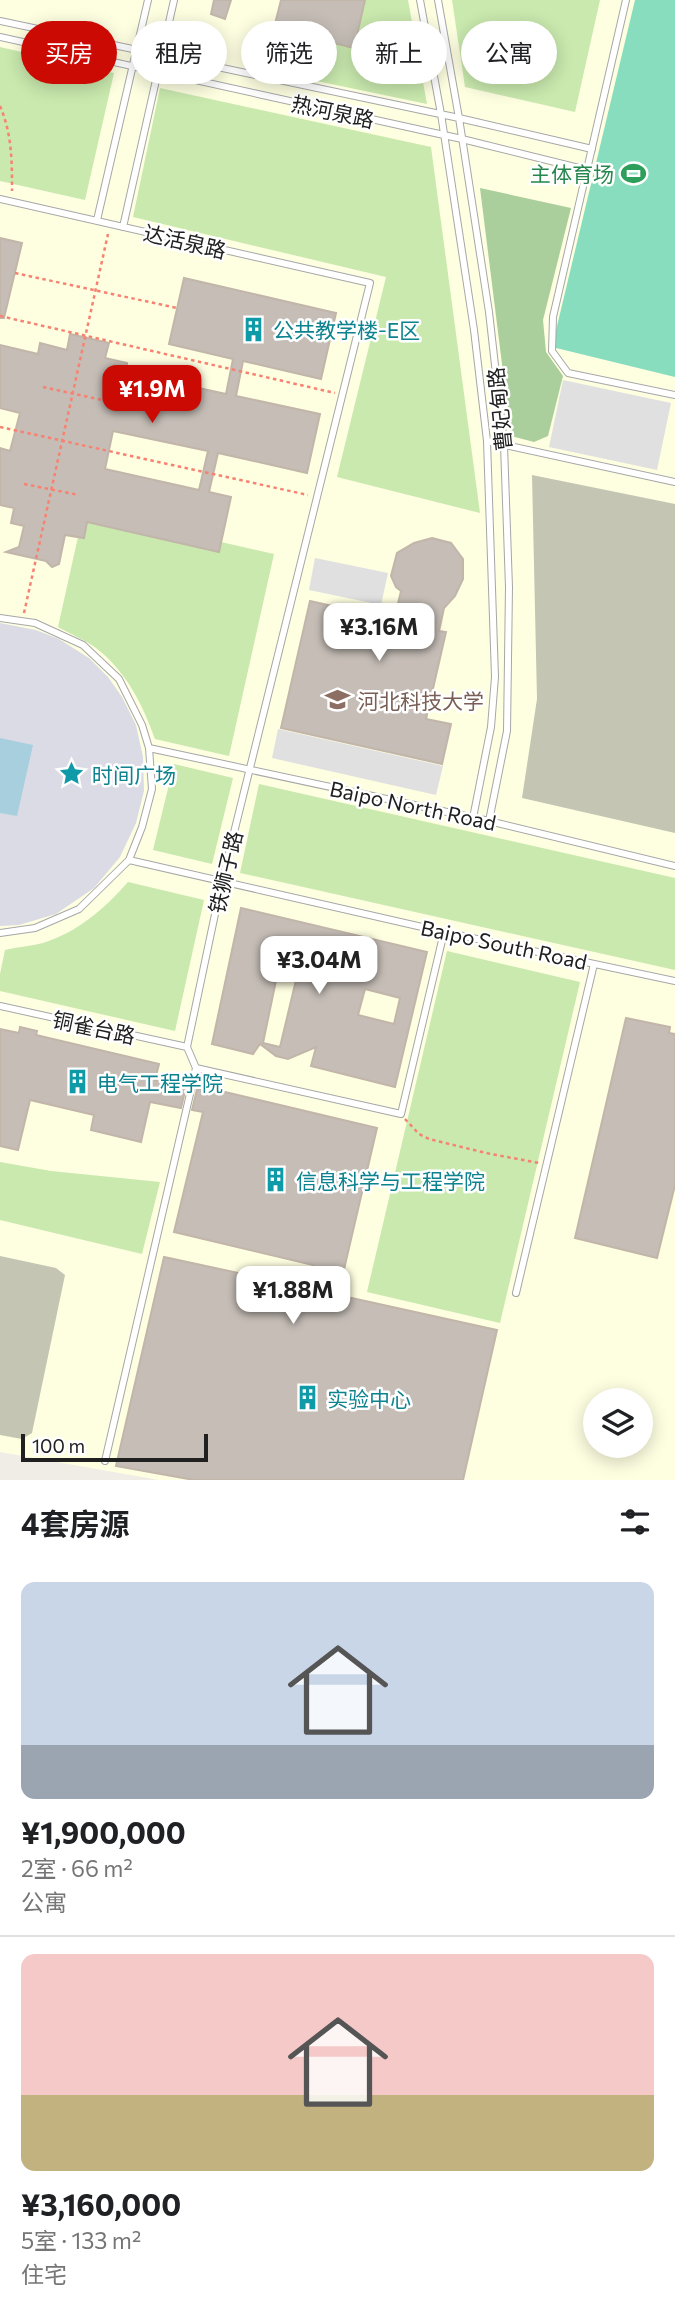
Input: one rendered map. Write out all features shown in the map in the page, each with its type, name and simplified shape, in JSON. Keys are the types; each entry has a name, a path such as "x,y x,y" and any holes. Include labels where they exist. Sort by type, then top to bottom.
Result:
{"lane":[{"path":"143,21 148,0"},
{"path":"169,21 174,0"},
{"name":"曹妃甸路","path":"420,0 442,114 474,330 487,441 495,677 491,727 473,818"},
{"name":"曹妃甸路","path":"438,0 489,312 504,445 509,587 507,731 489,821"},
{"path":"626,0 553,317 552,351 568,373 675,395"},
{"name":"热河泉路","path":"0,20 131,50"},
{"name":"热河泉路","path":"0,37 131,68"},
{"name":"热河泉路","path":"227,70 442,114 592,149"},
{"path":"97,220 131,72"},
{"path":"123,227 156,84"},
{"name":"热河泉路","path":"209,84 462,138 587,170"},
{"name":"达活泉路","path":"0,200 370,284"},
{"name":"铁狮子路","path":"187,1047 222,881 370,284"},
{"path":"487,441 675,482"},
{"path":"0,618 35,623 83,645 119,679 142,725 149,748 152,789 142,827 129,860 79,908 35,928 0,933"},
{"name":"Baipo North Road","path":"149,748 489,821 675,866"},
{"name":"Baipo South Road","path":"129,860 444,932 675,981"},
{"path":"196,1068 401,1114 444,932"},
{"path":"516,1293 594,964"},
{"name":"铜雀台路","path":"0,1006 187,1047"},
{"path":"104,1461 196,1068 187,1047"}],"path":[{"path":"0,106 8,125 12,156 11,202"},
{"path":"22,621 110,223"},
{"path":"15,273 177,309"},
{"path":"0,316 342,394"},
{"path":"43,387 102,400"},
{"path":"0,427 317,497"},
{"path":"24,484 79,495"},
{"path":"401,1114 419,1134 429,1139 547,1164"}],"shaded area":[{"name":"河北科技大学","path":"0,0 675,0 675,1480 159,1480 0,1452"},
{"path":"563,380 671,403 657,470 549,447"},
{"path":"532,475 675,504 675,833 522,798 537,699"},
{"path":"315,558 388,573 381,605 309,590"},
{"name":"时间广场","path":"0,623 36,630 59,639 89,658 108,677 136,725 143,757 144,791 136,823 120,857 94,888 56,914 19,925 0,926"},
{"path":"278,729 443,766 436,795 272,758"},
{"path":"0,1256 56,1268 65,1275 32,1433 22,1439 0,1435"}],"green space":[{"path":"365,0 408,0 412,21 360,21"},
{"path":"452,0 600,0 575,112 465,87 465,84 557,84 557,21 461,21 461,60"},
{"name":"主体育场","path":"635,0 675,0 675,377 552,347"},
{"path":"337,43 351,46 351,84 423,84 427,104 331,84 337,84"},
{"path":"0,47 21,52 21,84 111,84 85,200 0,181"},
{"path":"160,88 431,147 480,513 337,477 386,277 133,217"},
{"path":"480,188 571,208 543,320 546,352 563,376 548,436 534,442 511,436"},
{"path":"87,522 218,552 221,542 274,554 229,756 155,739 139,701 116,667 96,648 58,627 78,537 84,538"},
{"path":"174,764 233,778 212,864 153,850"},
{"path":"259,784 675,878 675,970 240,873"},
{"path":"128,882 204,900 175,1031 0,991 5,950 43,943 68,933 100,910"},
{"path":"447,951 580,982 500,1323 367,1292"},
{"path":"0,1162 51,1171 160,1182 142,1254 0,1220"}],"water":[{"path":"0,738 33,745 17,816 0,813"}],"building":[{"path":"214,0 231,0 225,19 211,14"},
{"path":"281,0 365,0 360,21 351,21 351,47 337,44 337,21 276,21"},
{"path":"0,238 22,243 4,318 0,318"},
{"path":"184,278 336,313 321,379 243,361 236,396 320,414 307,473 218,453 209,492 231,497 219,552 87,522 84,538 65,535 59,564 52,567 46,561 6,552 19,547 24,526 11,523 14,508 0,505 0,448 10,451 20,413 0,408 0,345 38,354 40,343 67,350 70,334 109,343 105,358 127,363 126,372 226,394 233,359 169,344","holes":["113,431 208,451 199,490 105,469"]},
{"path":"432,538 451,543 463,559 463,579 455,596 444,608 439,631 446,632 426,719 451,724 442,764 281,728 310,601 394,620 401,591 391,576 397,553 414,543"},
{"path":"241,908 427,952 395,1087 311,1066 316,1047 288,1059 276,1056 260,1044 253,1054 212,1044","holes":["282,952 302,955 280,1047 263,1043","365,989 400,998 394,1024 358,1015"]},
{"path":"626,1018 670,1027 669,1033 675,1034 675,1185 657,1258 575,1238"},
{"name":"电气工程学院","path":"20,1027 37,1031 36,1035 159,1064 155,1080 186,1087 181,1108 150,1102 141,1142 91,1130 94,1115 30,1100 18,1150 0,1146 0,1029 19,1033"},
{"name":"实验中心","path":"208,1088 377,1128 338,1295 497,1330 463,1480 194,1480 116,1466 164,1257 308,1288 313,1265 174,1232 203,1112 192,1110 197,1089 207,1091"}],"place":[{"name":"主体育场","path":"634,173"},
{"name":"公共教学楼-E区","path":"253,329"},
{"name":"河北科技大学","path":"338,700"},
{"name":"时间广场","path":"72,774"},
{"name":"电气工程学院","path":"77,1082"},
{"name":"信息科学与工程学院","path":"276,1180"},
{"name":"实验中心","path":"307,1398"}]}
